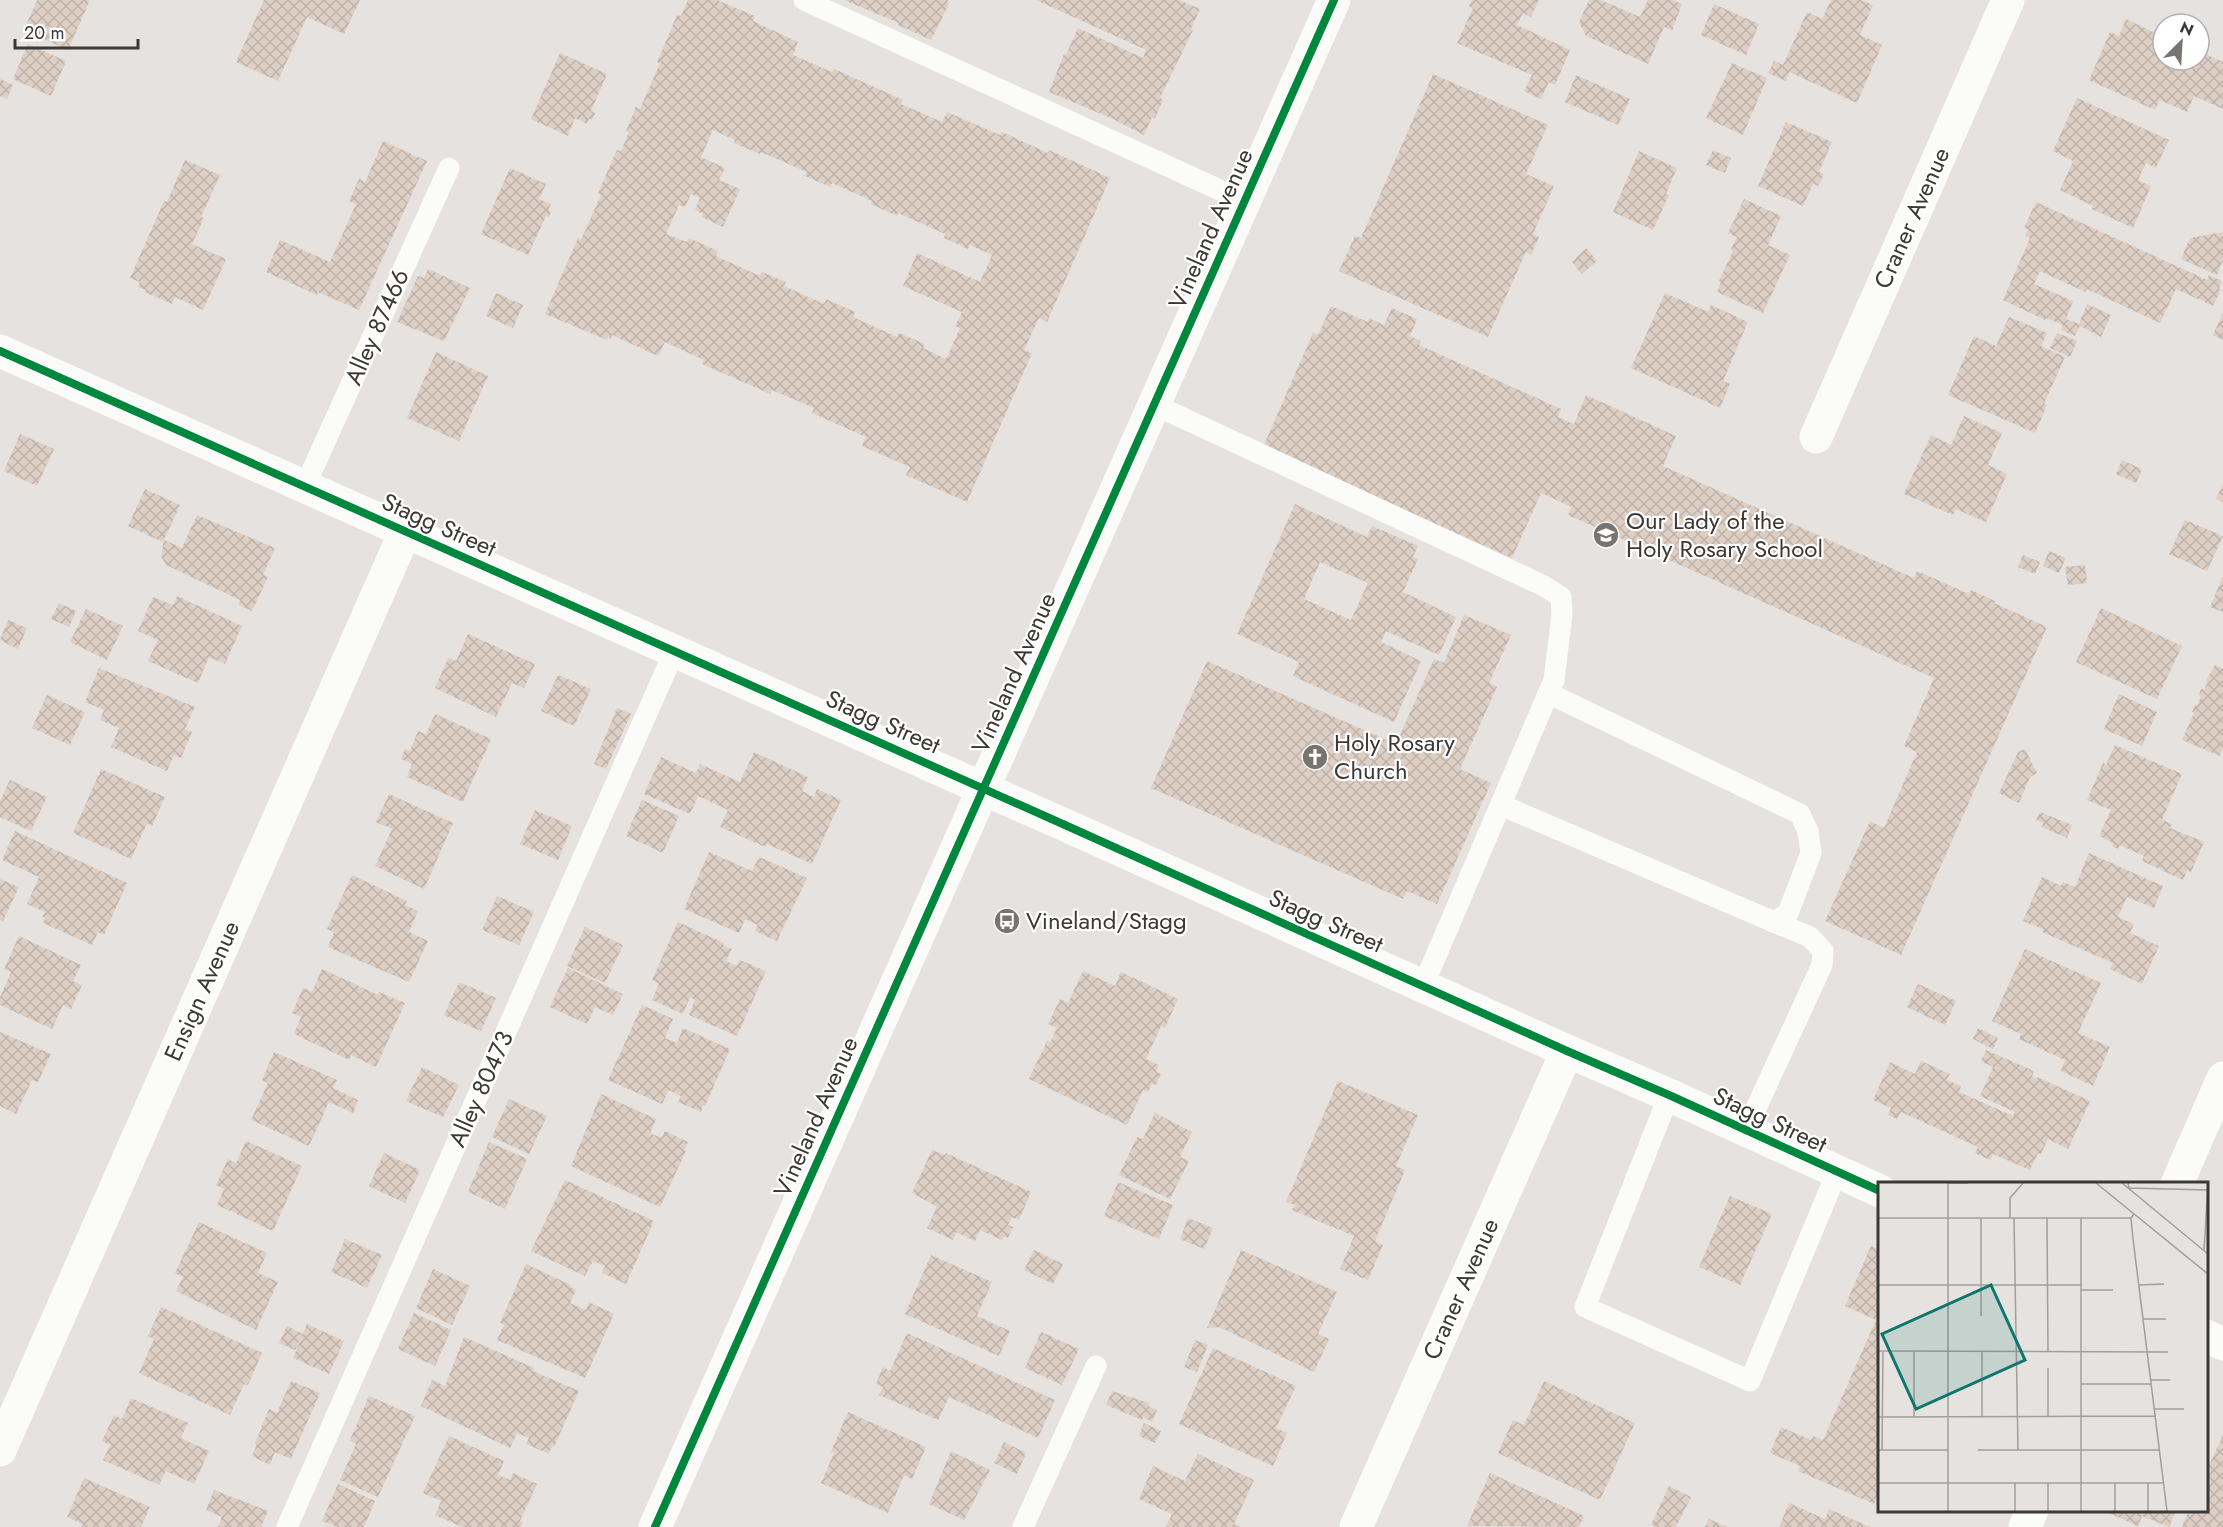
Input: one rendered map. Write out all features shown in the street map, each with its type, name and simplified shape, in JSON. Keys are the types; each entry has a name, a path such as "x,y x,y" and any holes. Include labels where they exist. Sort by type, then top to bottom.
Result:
{"street":[{"name":"Vineland Avenue","path":"655,1527 1334,0"},
{"name":"Craner Avenue","path":"1816,436 2008,0"},
{"name":"Stagg Street","path":"0,351 1878,1190"},
{"name":"Ensign Avenue","path":"0,1450 405,532"},
{"name":"Craner Avenue","path":"1356,1527 1567,1052"},
{"path":"2178,1182 2223,1078"},
{"path":"2208,1337 2223,1344"},
{"path":"2025,1527 2031,1512"}],"lane":[{"path":"804,0 1244,201"},
{"name":"Alley 87466","path":"304,486 448,168"},
{"path":"1155,405 1544,586 1561,597 1562,614 1554,680 1423,986"},
{"name":"Alley 80473","path":"287,1527 674,652"},
{"path":"1548,693 1800,814 1808,831 1810,853 1788,913 1774,922"},
{"path":"1501,805 1810,937 1823,951 1822,965 1746,1131"},
{"path":"1669,1095 1585,1307 1750,1382 1837,1173"},
{"path":"1023,1527 1096,1366"}],"building":[{"path":"37,0 90,0 68,50 24,30"},
{"path":"264,0 360,0 344,34 307,17 278,81 236,62"},
{"path":"688,0 717,0 755,16 753,21 798,42 793,55 832,72 834,69 903,100 901,104 942,122 947,112 1000,135 1002,132 1048,153 1049,150 1110,178 1047,322 1039,318 1024,350 1032,353 967,502 906,475 910,467 862,446 866,437 812,413 814,408 772,390 770,394 702,364 704,360 665,342 658,356 612,335 611,339 608,337 607,340 545,314 578,238 581,240 601,195 598,193 617,150 621,151 636,107 640,109 677,15 681,16","holes":["713,130 735,140 734,143 807,172 805,176 830,187 832,183 872,201 871,204 897,216 898,213 945,234 944,238 968,249 970,245 992,255 980,282 917,253 903,286 962,312 955,326 960,328 946,359 923,348 925,344 899,333 897,337 853,317 855,312 826,299 824,304 784,286 786,282 762,272 760,276 716,256 718,251 689,238 687,242 666,234 679,205 685,207 691,194 700,198 695,210 703,214 702,217 723,227 740,189 719,180 725,168 701,157"]},
{"path":"844,0 948,0 949,4 931,40 898,25 899,23"},
{"path":"1036,0 1179,0 1200,9 1191,29 1193,30 1160,98 1163,100 1155,118 1152,117 1144,135 1111,118 1049,92 1064,54 1066,55 1078,28 1143,58 1146,50"},
{"path":"1472,0 1539,0 1531,17 1523,13 1517,25 1570,50 1555,85 1549,82 1541,99 1524,91 1532,75 1457,43 1473,8 1469,6"},
{"path":"1589,0 1601,0 1640,17 1648,0 1673,0 1682,4 1672,31 1664,27 1648,64 1586,36 1579,22"},
{"path":"1831,0 1861,0 1873,5 1860,35 1882,45 1857,103 1789,72 1786,81 1768,73 1774,61 1783,65 1807,12 1822,19"},
{"path":"1714,4 1759,24 1746,55 1701,35"},
{"path":"2126,19 2151,31 2151,72 2211,72 2211,56 2223,62 2223,109 2194,96 2187,112 2160,100 2155,110 2089,80 2110,32 2119,36"},
{"path":"28,44 66,61 51,96 13,79"},
{"path":"560,53 607,74 591,111 595,113 592,120 589,119 587,124 575,118 568,136 531,119"},
{"path":"1732,63 1767,78 1743,135 1706,118"},
{"path":"1433,74 1548,125 1526,174 1554,186 1533,234 1539,237 1531,255 1526,252 1488,337 1339,271 1355,236 1361,238"},
{"path":"1576,75 1630,99 1618,125 1565,102"},
{"path":"0,79 13,85 7,99 0,96"},
{"path":"2077,98 2169,140 2156,168 2146,163 2138,180 2151,186 2133,228 2092,209 2093,206 2060,190 2073,161 2053,151"},
{"path":"1786,122 1832,142 1819,172 1824,174 1818,186 1813,184 1803,206 1758,186"},
{"path":"383,141 427,161 359,310 318,292 317,295 266,272 280,240 330,262 356,204 349,201 359,179 365,182"},
{"path":"1713,150 1731,158 1725,173 1706,165"},
{"path":"1639,151 1677,168 1666,194 1669,195 1653,230 1613,212"},
{"path":"185,160 220,175 201,217 204,218 192,244 226,259 203,310 175,297 172,304 145,292 146,290 138,287 140,282 130,278"},
{"path":"510,168 546,184 539,199 551,204 548,211 551,212 549,217 546,216 528,255 481,234"},
{"path":"1744,199 1781,216 1768,245 1790,255 1763,313 1717,292 1721,282 1719,281 1737,237 1728,233"},
{"path":"2036,202 2207,280 2209,275 2222,281 2219,289 2221,290 2213,306 2176,289 2160,323 2087,289 2085,292 2040,271 2034,284 2073,301 2066,319 2079,324 2087,304 2111,315 2101,337 2080,326 2075,336 2061,330 2063,325 2046,318 2045,320 2003,300 2030,238 2025,236 2028,229 2024,228"},
{"path":"2223,232 2223,260 2217,275 2181,259 2190,238"},
{"path":"1586,248 1597,261 1582,274 1572,262"},
{"path":"428,269 470,288 444,341 397,322 418,276 424,278"},
{"path":"496,293 523,305 513,328 486,316"},
{"path":"1665,293 1708,312 1711,305 1748,322 1723,381 1730,384 1720,408 1631,368"},
{"path":"1331,306 1368,322 1369,318 1384,325 1392,308 1417,319 1410,336 1421,341 1419,345 1561,409 1558,417 1574,424 1586,395 1676,436 1663,466 1914,578 1917,571 1969,594 1971,590 2047,627 1901,955 1825,921 1870,821 1884,828 1917,752 1904,746 1934,678 1568,515 1572,507 1541,493 1512,558 1263,447 1313,333 1318,335"},
{"path":"2223,313 2223,340 2213,335"},
{"path":"2009,317 2047,333 2041,346 2065,357 2044,404 2047,405 2035,433 1948,395 1974,336 1996,346"},
{"path":"2057,333 2077,341 2070,357 2050,348"},
{"path":"436,352 488,376 459,441 407,418"},
{"path":"1964,416 2002,433 1988,465 2007,474 1986,522 1956,509 1953,515 1904,494 1931,435 1951,445"},
{"path":"20,434 54,449 37,486 4,471"},
{"path":"2122,460 2142,469 2136,483 2116,474"},
{"path":"2223,484 2223,502 2216,499"},
{"path":"145,489 180,505 163,542 128,526"},
{"path":"1295,504 1367,537 1372,526 1418,546 1413,557 1418,559 1403,592 1456,617 1439,655 1386,631 1381,642 1421,661 1394,722 1293,676 1299,662 1237,634","holes":["1320,562 1368,583 1351,620 1304,599"]},
{"path":"197,515 275,548 263,575 268,577 252,611 239,605 240,600 166,565 161,556 164,540 182,548"},
{"path":"2185,520 2223,536 2207,571 2169,554"},
{"path":"2049,551 2066,558 2059,573 2043,566"},
{"path":"2023,555 2040,562 2035,574 2018,567"},
{"path":"2085,565 2087,583 2068,585 2065,567"},
{"path":"2223,576 2223,612 2210,607"},
{"path":"177,596 242,626 225,664 209,657 198,683 148,661 158,640 138,631 153,597 173,605"},
{"path":"59,603 76,611 69,627 51,619"},
{"path":"2101,608 2182,646 2157,699 2076,662"},
{"path":"86,609 123,626 107,660 70,642"},
{"name":"Holy Rosary Church","path":"1464,615 1511,635 1489,683 1497,687 1460,769 1491,783 1437,904 1407,891 1403,899 1151,788 1207,661 1396,744 1434,659 1444,663"},
{"path":"8,620 27,628 18,649 0,640"},
{"path":"468,634 535,664 524,688 512,683 496,717 435,688 448,658 456,661"},
{"path":"2215,665 2223,668 2223,749 2220,756 2182,740 2194,713 2192,712 2195,705 2197,706 2201,696 2199,695 2201,689 2204,690"},
{"path":"99,668 195,707 185,729 192,732 181,758 174,755 167,771 111,747 119,728 100,720 104,710 85,702"},
{"path":"558,675 591,689 574,726 541,711"},
{"path":"2119,694 2157,712 2142,746 2104,729"},
{"path":"47,695 85,712 70,745 32,728"},
{"path":"617,708 631,714 606,769 594,764"},
{"path":"435,714 491,739 463,802 407,777 412,764 401,759 405,749 410,751 418,731 426,734"},
{"path":"2115,745 2182,774 2162,820 2172,824 2170,828 2204,842 2191,872 2187,870 2183,880 2142,861 2144,856 2120,845 2118,849 2112,846 2113,843 2099,836 2111,810 2087,800 2103,763 2106,765"},
{"path":"2025,749 2037,773 2030,777 2019,803 1999,793 2018,752"},
{"path":"754,752 808,777 802,791 814,797 817,789 841,800 812,864 720,827 728,810 698,796 690,814 644,794 661,757 696,773 700,764 740,782"},
{"path":"101,769 165,797 152,826 147,823 131,859 73,833"},
{"path":"10,780 47,797 31,831 0,817 0,801"},
{"path":"389,794 453,823 424,889 375,866 392,829 376,822"},
{"path":"642,800 679,816 663,853 626,836"},
{"path":"535,810 572,826 558,860 520,844"},
{"path":"2040,812 2072,825 2067,838 2042,827 2043,823 2036,820"},
{"path":"15,831 127,883 104,935 98,932 92,945 43,923 45,918 42,917 45,912 27,904 39,877 2,860"},
{"path":"709,852 752,871 759,857 807,878 777,941 755,931 758,925 745,919 739,933 684,909"},
{"path":"2089,853 2163,886 2154,908 2127,897 2118,917 2134,924 2130,933 2159,946 2142,984 2110,969 2113,963 2042,932 2043,929 2023,921 2042,877 2061,886 2063,882 2075,887"},
{"path":"352,875 407,901 405,905 418,911 409,932 428,941 409,982 328,947 334,932 327,929"},
{"path":"0,879 19,887 3,921 0,920"},
{"path":"497,896 534,912 519,945 482,930"},
{"path":"678,922 732,949 726,961 737,966 740,960 766,971 737,1036 689,1015 695,1000 690,997 683,1014 652,1000 659,984 652,980"},
{"path":"585,927 623,945 605,983 567,966"},
{"path":"19,936 81,965 73,981 82,985 71,1009 63,1005 52,1029 0,1005 0,997 11,972 4,969"},
{"path":"2025,949 2101,983 2078,1033 2110,1047 2093,1086 2061,1071 2065,1060 2019,1039 2021,1034 1992,1021"},
{"path":"568,968 623,994 613,1015 595,1007 587,1024 550,1007"},
{"path":"322,969 378,995 379,992 405,1003 376,1067 351,1055 349,1060 294,1034 301,1017 292,1013 303,988 312,992"},
{"path":"1083,971 1115,986 1121,972 1178,999 1165,1028 1161,1026 1146,1059 1159,1065 1156,1072 1161,1074 1156,1085 1152,1084 1148,1092 1143,1090 1127,1125 1029,1079 1047,1041 1050,1043 1057,1028 1048,1024 1060,999 1068,1003"},
{"path":"459,982 496,998 481,1031 444,1015"},
{"path":"1918,984 1956,1001 1945,1025 1907,1007"},
{"path":"642,1005 673,1019 665,1038 677,1043 683,1028 730,1049 701,1112 678,1102 681,1096 669,1090 662,1104 608,1080"},
{"path":"1978,1028 1998,1038 1993,1049 1973,1039"},
{"path":"0,1032 51,1054 38,1082 32,1080 16,1114 0,1106"},
{"path":"1986,1050 2034,1071 2032,1077 2036,1079 2037,1077 2090,1101 2068,1149 2048,1139 2030,1170 1993,1154 1990,1160 1975,1153 1978,1147 1901,1112 1897,1119 1888,1115 1891,1108 1873,1100 1890,1062 1915,1074 1921,1061 1950,1074 1947,1080 1961,1086 1959,1092 2013,1116 2015,1112 1980,1096 1993,1067 1981,1061"},
{"path":"274,1052 337,1080 333,1088 358,1100 353,1113 329,1102 309,1146 251,1120 268,1083 262,1080"},
{"path":"422,1067 459,1085 443,1117 406,1101"},
{"path":"1338,1081 1418,1115 1396,1166 1405,1170 1375,1241 1383,1245 1368,1280 1340,1269 1354,1236 1292,1210 1295,1205 1286,1202"},
{"path":"601,1094 656,1119 650,1133 661,1138 665,1131 688,1142 660,1207 571,1166"},
{"path":"509,1099 547,1116 529,1154 492,1137"},
{"path":"1155,1113 1192,1132 1180,1157 1189,1161 1170,1199 1119,1175 1137,1137 1143,1139"},
{"path":"246,1141 302,1166 273,1231 217,1205 224,1189 216,1185 228,1159 236,1163"},
{"path":"489,1142 527,1159 505,1209 468,1192"},
{"path":"932,1150 945,1155 946,1153 1031,1192 1019,1220 1012,1217 1008,1225 1013,1227 1008,1238 1004,1236 1002,1240 980,1230 975,1241 956,1232 953,1240 927,1228 937,1207 912,1193"},
{"path":"384,1153 420,1170 405,1203 369,1186"},
{"path":"565,1180 654,1221 626,1284 602,1273 605,1266 593,1261 585,1276 531,1251"},
{"path":"1118,1182 1173,1205 1159,1239 1104,1216"},
{"path":"1730,1196 1772,1214 1740,1285 1699,1267"},
{"path":"1188,1218 1213,1228 1204,1249 1180,1239"},
{"path":"199,1222 267,1253 258,1273 278,1282 256,1330 176,1291 183,1277 175,1273"},
{"path":"345,1239 382,1255 367,1288 331,1272"},
{"path":"1871,1246 1878,1249 1878,1495 1874,1504 1798,1471 1800,1466 1770,1453 1781,1427 1811,1440 1813,1436 1823,1440 1876,1320 1845,1306"},
{"path":"1034,1250 1063,1264 1053,1284 1024,1270"},
{"path":"1241,1250 1337,1292 1318,1334 1329,1339 1314,1372 1219,1327 1207,1328"},
{"path":"931,1255 992,1282 977,1316 1010,1331 999,1356 905,1314"},
{"path":"526,1264 571,1285 570,1287 576,1290 570,1303 586,1310 589,1302 614,1314 585,1378 497,1340 504,1325 500,1323"},
{"path":"433,1269 470,1286 452,1325 416,1308"},
{"path":"161,1307 262,1353 248,1385 244,1384 230,1415 139,1373 154,1339 148,1336"},
{"path":"414,1313 451,1330 435,1366 398,1349"},
{"path":"307,1324 344,1341 329,1374 293,1358"},
{"path":"287,1326 303,1334 295,1350 279,1343"},
{"path":"1041,1332 1079,1349 1062,1385 1025,1368"},
{"path":"907,1333 1055,1400 1038,1438 949,1397 938,1420 879,1395 883,1387 876,1384 883,1367 890,1371"},
{"path":"464,1337 579,1391 549,1454 526,1444 529,1438 517,1433 510,1448 421,1406 432,1380 445,1386"},
{"path":"1195,1340 1208,1345 1197,1372 1184,1367"},
{"path":"1213,1348 1296,1386 1276,1428 1287,1433 1273,1466 1179,1424"},
{"path":"291,1381 320,1393 291,1459 275,1452 270,1465 252,1456 257,1444 255,1443 269,1409 277,1413"},
{"path":"1544,1381 1635,1423 1600,1500 1498,1453 1513,1420 1524,1425"},
{"path":"1112,1391 1149,1403 1148,1406 1157,1410 1152,1422 1106,1405"},
{"path":"369,1396 415,1416 378,1497 340,1480 356,1444 350,1440"},
{"path":"131,1398 188,1423 181,1438 209,1451 194,1484 166,1471 159,1485 103,1460 110,1445 102,1441 114,1415 122,1419"},
{"path":"848,1412 926,1447 912,1479 904,1475 888,1513 821,1483"},
{"path":"1144,1423 1161,1431 1155,1443 1139,1436"},
{"path":"2223,1435 2223,1527 2182,1527 2188,1512 2208,1512 2208,1468"},
{"path":"449,1436 504,1461 498,1475 510,1480 513,1473 537,1484 520,1521 523,1522 521,1527 462,1527 435,1515 441,1501 423,1493"},
{"path":"1004,1442 1026,1453 1017,1474 994,1463"},
{"path":"951,1451 990,1470 964,1520 929,1504"},
{"path":"1198,1454 1254,1480 1234,1524 1240,1527 1166,1527 1172,1514 1139,1499 1153,1466 1185,1481"},
{"path":"1490,1473 1584,1516 1579,1527 1467,1526"},
{"path":"84,1478 150,1507 141,1527 81,1527 83,1524 67,1517"},
{"path":"338,1484 375,1501 364,1527 337,1527 322,1521"},
{"path":"1669,1486 1691,1497 1676,1527 1656,1527 1651,1525"},
{"path":"214,1490 268,1511 261,1527 218,1527 222,1517 206,1510"},
{"path":"1789,1503 1825,1519 1829,1509 1870,1527 1779,1527"},
{"path":"2175,1512 2169,1527 2142,1516 2138,1526 2109,1513"},
{"path":"1709,1519 1727,1527 1705,1527"}],"cycle path":[{"path":"655,1527 1334,0"},
{"path":"0,351 1878,1190"}],"place":[{"name":"Our Lady of the Holy Rosary School","path":"1606,535"},
{"name":"Holy Rosary Church","path":"1315,757"},
{"name":"Vineland/Stagg","path":"1007,921"}]}
